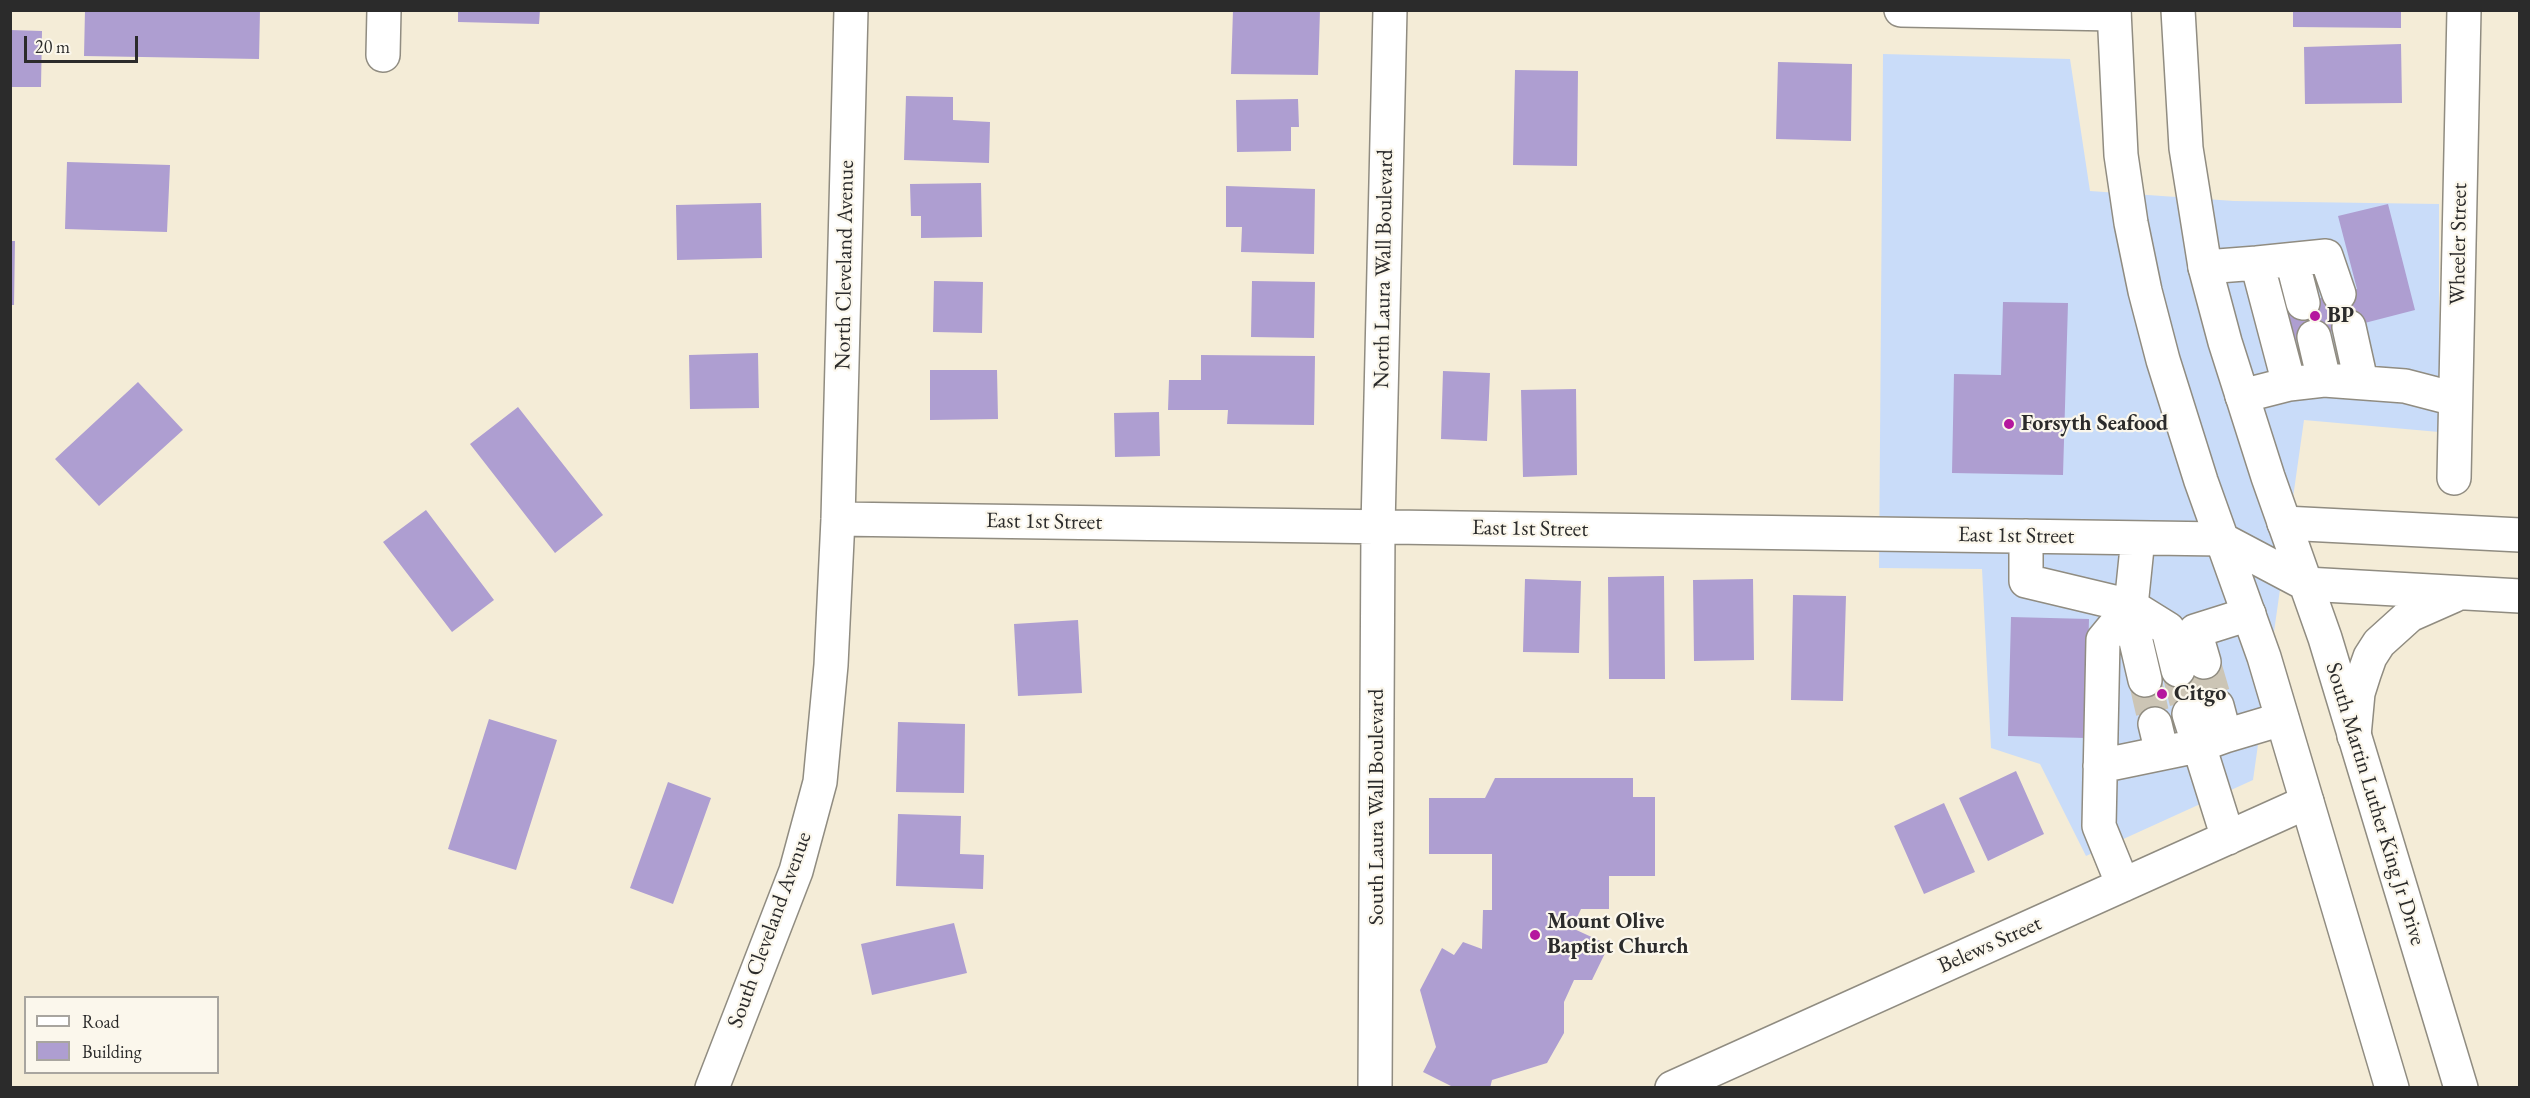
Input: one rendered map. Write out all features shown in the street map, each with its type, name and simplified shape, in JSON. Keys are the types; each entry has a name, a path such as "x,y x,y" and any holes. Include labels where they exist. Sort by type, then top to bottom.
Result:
{"main road":[{"path":"384,10 384,55"},
{"name":"North Cleveland Avenue","path":"838,519 851,10"},
{"name":"North Laura Wall Boulevard","path":"1378,527 1390,10"},
{"path":"1901,10 2114,12 2121,155 2131,224 2163,360 2201,481 2249,614 2392,1088"},
{"name":"South Martin Luther King Jr Drive","path":"2178,10 2186,148 2205,267 2242,396 2325,638 2461,1088"},
{"name":"Wheeler Street","path":"2454,478 2464,10"},
{"path":"2205,267 2325,256 2339,294"},
{"path":"2292,260 2303,303"},
{"path":"2257,263 2289,384"},
{"path":"2349,327 2361,381"},
{"path":"2314,337 2325,380"},
{"path":"2242,396 2289,384 2325,380 2405,386 2455,399"},
{"name":"East 1st Street","path":"838,519 2221,539 2284,523 2520,535"},
{"name":"South Cleveland Avenue","path":"712,1088 796,871 820,782 831,665 838,519"},
{"name":"South Laura Wall Boulevard","path":"1375,1088 1378,527"},
{"path":"2026,536 2026,581 2131,606 2181,630 2249,614"},
{"path":"2138,537 2131,606 2135,637 2145,680"},
{"name":"East 1st Street","path":"2221,539 2306,584"},
{"path":"2306,584 2520,596"},
{"path":"2354,736 2358,693 2370,657 2379,643 2410,615 2461,593"},
{"path":"2122,885 2099,826 2103,640 2131,606"},
{"path":"2181,630 2191,666"},
{"path":"2100,766 2158,739 2207,726 2282,719"},
{"path":"2207,726 2228,838"},
{"name":"Belews Street","path":"1672,1088 2307,802"}],"shaded area":[{"path":"1883,54 2070,59 2090,191 2234,201 2439,204 2439,432 2304,420 2253,780 2086,856 2040,764 1991,748 1982,569 1879,568"}],"building":[{"path":"85,10 260,10 259,59 84,56"},
{"path":"458,10 540,10 539,24 458,22"},
{"path":"1233,10 1320,10 1318,75 1231,74"},
{"path":"2293,10 2401,10 2401,28 2293,27"},
{"path":"10,30 42,31 41,87 10,87"},
{"path":"2401,44 2402,103 2305,104 2304,47"},
{"path":"1778,62 1852,64 1851,141 1776,139"},
{"path":"1515,70 1578,71 1577,166 1513,165"},
{"path":"906,96 953,97 953,120 990,122 989,163 904,160"},
{"path":"1298,99 1299,127 1291,127 1291,151 1237,152 1236,100"},
{"path":"67,162 170,165 167,232 65,229"},
{"path":"981,183 982,237 921,238 921,216 911,216 910,184"},
{"path":"1226,186 1315,189 1314,254 1241,252 1242,227 1226,227"},
{"path":"761,203 762,258 677,260 676,205"},
{"path":"2388,204 2415,310 2291,342 2282,308 2357,289 2338,216"},
{"path":"10,241 15,241 14,305 10,305"},
{"path":"934,281 983,282 982,333 933,332"},
{"path":"1252,281 1315,282 1314,338 1251,337"},
{"name":"Forsyth Seafood","path":"2003,302 2068,303 2063,475 1952,473 1954,374 2001,375"},
{"path":"758,353 759,408 690,409 689,355"},
{"path":"1201,355 1315,356 1314,425 1227,424 1228,410 1168,410 1169,380 1201,380"},
{"path":"930,370 997,370 998,419 930,420"},
{"path":"1443,371 1490,373 1487,441 1441,439"},
{"path":"138,382 183,430 99,506 55,459"},
{"path":"1576,389 1577,475 1523,477 1521,390"},
{"path":"518,407 603,515 555,553 470,444"},
{"path":"1159,412 1160,456 1115,457 1114,413"},
{"path":"426,510 494,600 452,632 383,542"},
{"path":"1664,576 1665,679 1609,679 1608,577"},
{"path":"1525,579 1581,581 1579,653 1523,652"},
{"path":"1753,579 1754,660 1694,661 1693,580"},
{"path":"1793,595 1846,596 1843,701 1791,700"},
{"path":"2011,617 2089,619 2086,738 2008,736"},
{"path":"1078,620 1082,693 1018,696 1014,624"},
{"path":"489,719 557,740 516,870 448,849"},
{"path":"898,722 965,724 964,793 896,792"},
{"path":"2016,771 2044,834 1988,861 1959,798"},
{"name":"Mount Olive Baptist Church","path":"1495,778 1633,778 1633,797 1655,797 1655,876 1609,876 1609,909 1581,909 1572,928 1609,945 1592,980 1574,980 1564,1002 1564,1033 1547,1063 1492,1080 1490,1088 1455,1088 1423,1072 1436,1047 1420,990 1442,948 1454,955 1463,942 1482,949 1483,910 1492,910 1492,854 1429,854 1429,798 1485,798"},
{"path":"668,782 711,798 673,904 630,888"},
{"path":"1944,803 1975,872 1924,894 1894,826"},
{"path":"898,814 961,816 960,854 984,855 983,889 896,886"},
{"path":"954,923 967,973 872,995 861,944"}],"tunnel":[{"path":"2204,662 2217,706"},
{"path":"2178,670 2189,714"},
{"path":"2145,680 2155,724"}],"place":[{"name":"BP","path":"2315,316"},
{"name":"Forsyth Seafood","path":"2009,424"},
{"name":"Citgo","path":"2162,694"},
{"name":"Mount Olive Baptist Church","path":"1535,935"}]}
